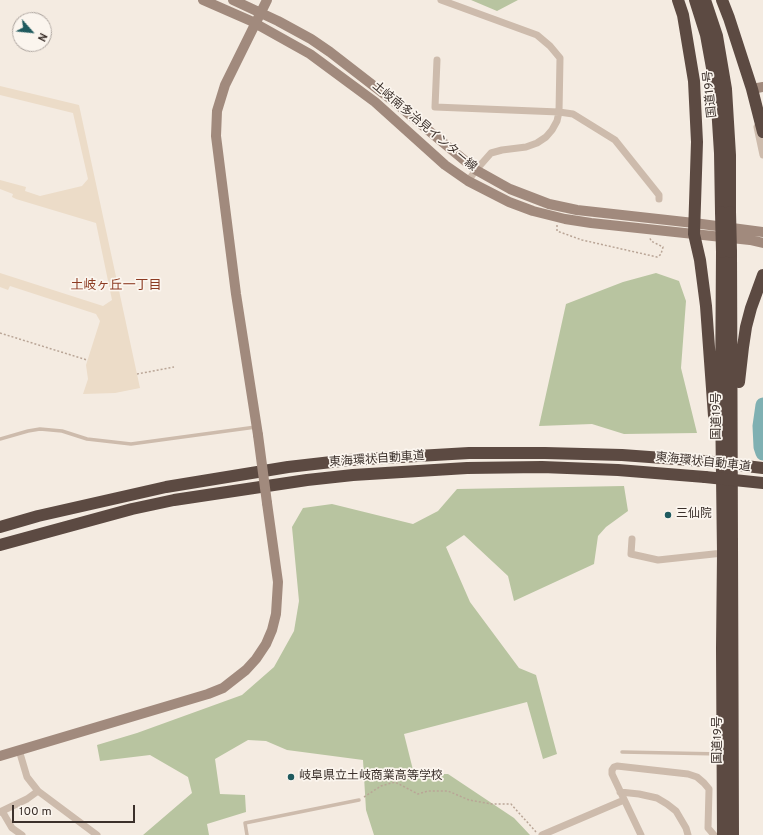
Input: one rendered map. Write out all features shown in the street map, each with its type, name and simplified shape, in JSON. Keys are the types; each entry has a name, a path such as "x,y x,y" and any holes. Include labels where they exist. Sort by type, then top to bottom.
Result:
{"highway":[{"path":"678,0 683,15 694,81 697,142 694,228 706,306 716,449 722,474"},
{"name":"国道19号","path":"695,0 706,35 716,90 726,212"},
{"name":"国道19号","path":"705,0 717,36 726,89 730,155 726,212 722,474 722,835"},
{"path":"722,0 758,88 763,132"},
{"name":"国道19号","path":"726,252 732,524 733,835"},
{"path":"732,524 737,508 739,385 741,360 751,308 763,275"},
{"name":"東海環状自動車道","path":"0,527 38,516 166,487 288,467 349,460 470,453 545,453 622,455 704,461 763,468"},
{"name":"東海環状自動車道","path":"0,545 132,509 174,500 307,480 353,475 467,468 542,467 705,476 763,483"}],"main road":[{"name":"土岐南多治見インター線","path":"203,0 256,23 310,54 375,102 445,165 468,181 509,202 548,215 591,223 694,228"},
{"name":"土岐南多治見インター線","path":"233,0 261,12 311,39 347,64 476,170 510,190 543,202 570,209 694,228"},
{"path":"0,756 208,694 223,688 246,670 256,659 266,644 272,630 276,614 278,582 236,294 216,136 217,111 225,84 267,0"},
{"path":"694,228 763,232"},
{"path":"694,228 763,243"}],"street":[{"path":"441,0 537,35 550,46 560,58 559,112 557,121 552,130 537,143 526,147 491,153 468,181"},
{"path":"437,60 435,107 559,112 573,114 615,140 659,195 659,199"},
{"path":"758,88 749,93 763,155"},
{"path":"632,539 631,554 658,560 723,553"},
{"path":"19,750 27,777 38,792 97,835"},
{"path":"641,835 612,774 614,767 617,766 688,774 697,777 709,789 708,828 714,835"},
{"path":"22,835 12,828 1,811 28,799 38,792"},
{"path":"620,792 657,798 668,804 676,811 686,828 688,835"},
{"path":"542,835 624,800"}],"lane":[{"path":"0,439 40,429 62,431 87,439 131,444 257,431"},
{"path":"622,752 722,754"},
{"path":"247,835 245,823 359,800"}],"path":[{"path":"557,225 557,231 582,240 657,257 661,254 663,247 650,241 650,237"},
{"path":"0,333 88,360"},
{"path":"137,374 174,367"},
{"path":"359,800 381,786 396,782 418,794 428,790 448,791 469,800 492,804 511,804 538,835"}],"green space":[{"path":"471,0 518,0 497,11"},
{"path":"656,273 679,281 686,301 681,368 697,433 624,434 592,424 539,426 566,304 623,282"},
{"path":"624,486 628,511 606,527 598,536 594,564 514,601 508,576 464,535 446,547 470,602 519,668 536,675 557,754 543,759 527,702 404,734 414,774 448,774 514,818 530,835 374,835 366,810 363,760 287,750 266,741 248,740 215,759 220,794 245,795 246,812 207,824 209,835 143,835 192,793 188,777 150,755 100,761 97,745 137,733 242,695 274,667 294,631 299,601 292,527 303,508 332,504 413,524 438,511 457,489"}],"shaded area":[{"path":"0,86 79,105 140,388 115,393 83,394 88,379 86,365 100,321 96,314 10,286 8,290 0,287 0,273 103,306 112,300 96,223 16,199 12,197 13,194 0,189 0,180 26,187 25,191 40,196 82,186 88,179 73,113 0,95"}],"waterway":[{"path":"763,405 760,426 761,447 763,453"}],"place":[{"name":"三仙院","path":"668,515"},
{"name":"岐阜県立土岐商業高等学校","path":"291,777"}],"district":[{"name":"土岐ヶ丘一丁目","path":"116,286"}]}
